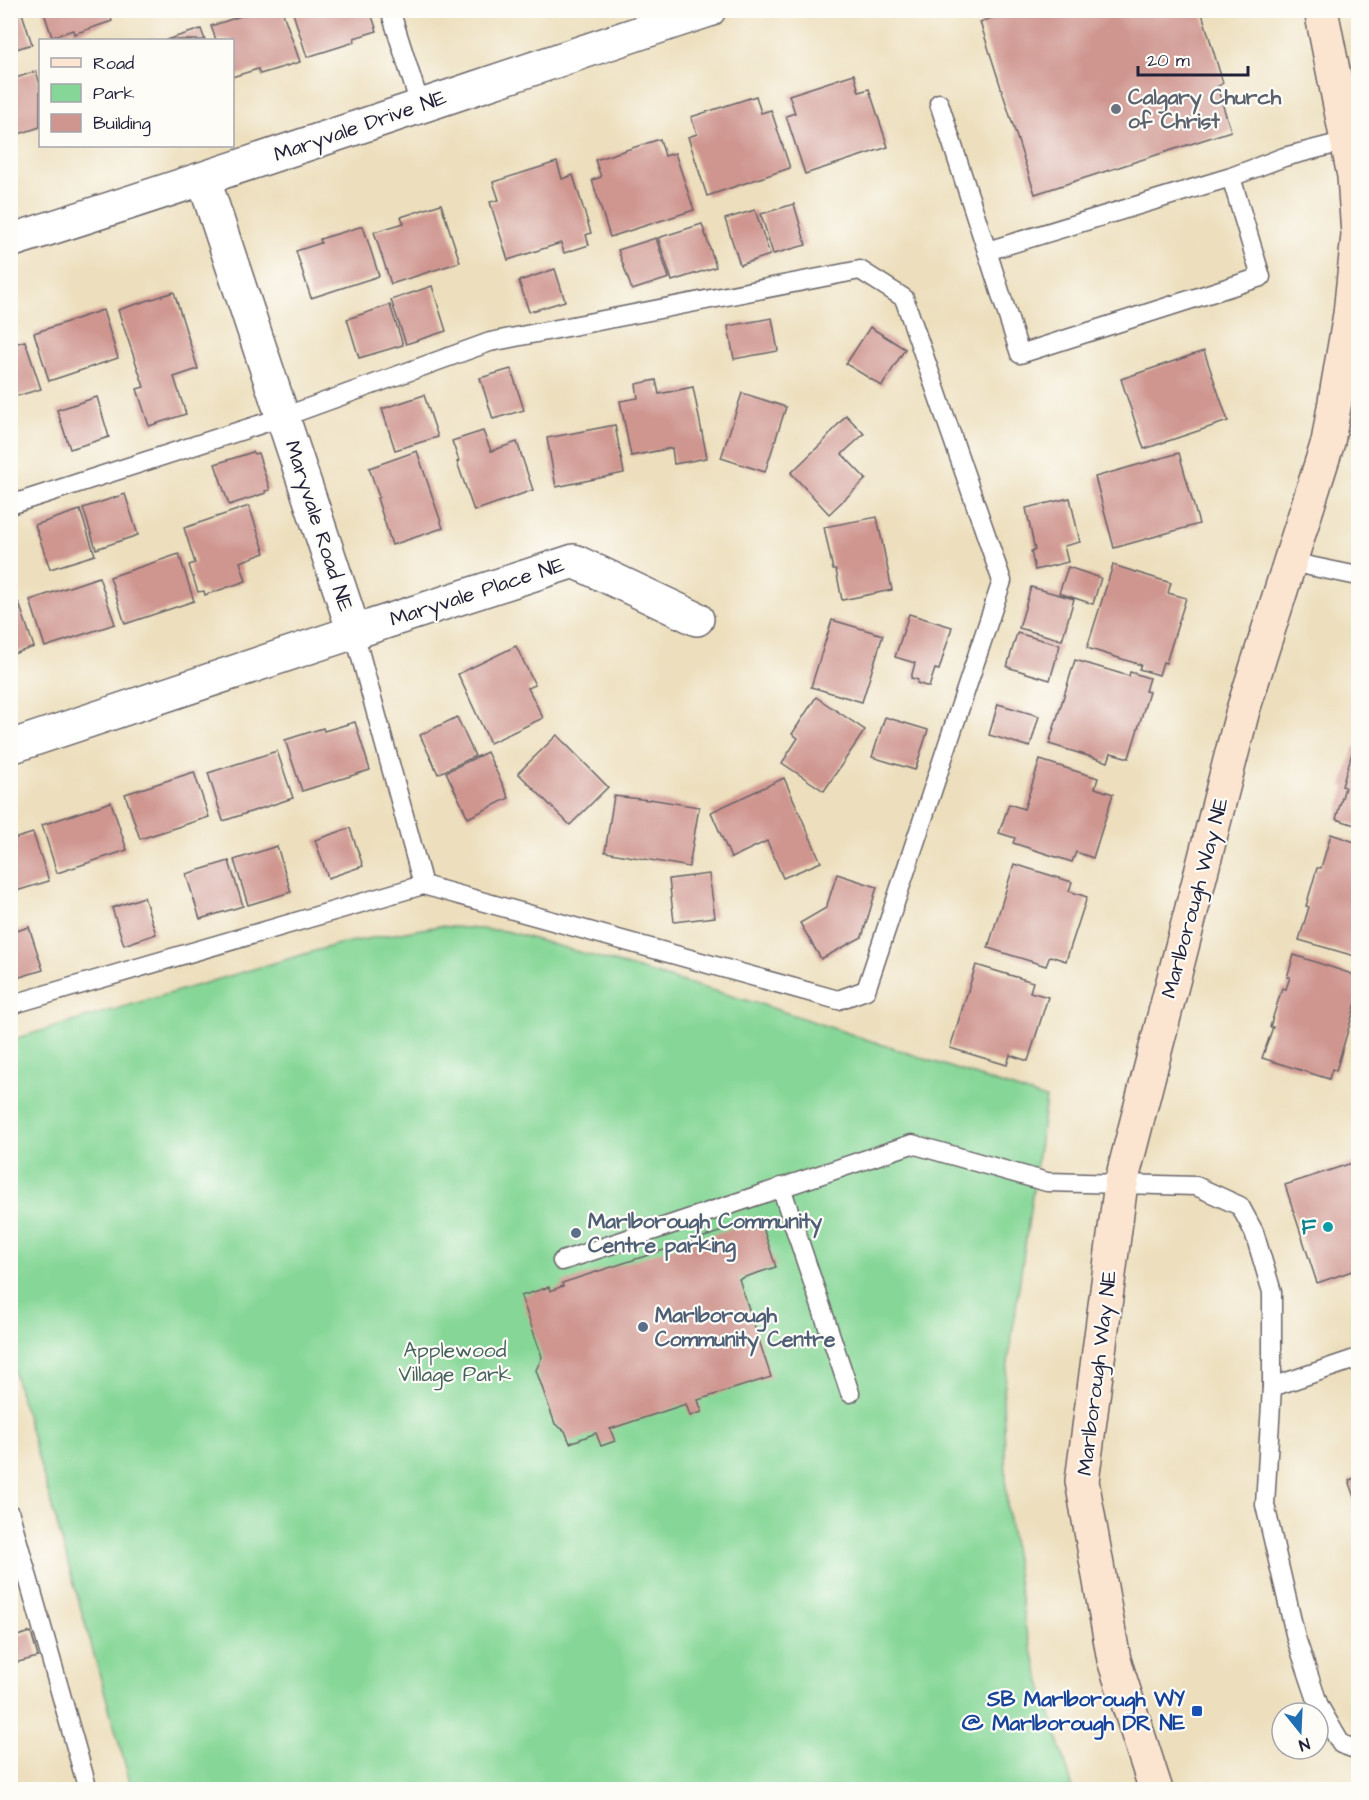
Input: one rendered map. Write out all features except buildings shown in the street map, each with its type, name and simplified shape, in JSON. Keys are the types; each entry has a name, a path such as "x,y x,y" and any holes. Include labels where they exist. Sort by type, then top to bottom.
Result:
{"street":[{"name":"Maryvale Drive NE","path":"10,241 204,180 675,16 709,10"},
{"name":"Marlborough Way NE","path":"1156,1790 1114,1660 1082,1480 1121,1183 1243,710 1328,442 1350,314 1358,235 1354,176 1321,10"},
{"name":"Maryvale Road NE","path":"10,747 354,632 204,180"},
{"name":"Maryvale Place NE","path":"354,632 574,561 697,619"}],"lane":[{"path":"390,10 420,105"},
{"path":"939,103 1020,354 1261,277 1231,177"},
{"path":"987,251 1231,177 1284,157 1347,141"},
{"path":"10,505 283,417 490,342 860,270 904,298 1002,581 866,990 838,1000 423,885 10,1005"},
{"path":"1290,562 1359,576"},
{"path":"354,632 423,885"},
{"path":"562,1261 912,1144 1047,1182 1196,1186 1239,1206 1254,1233 1272,1292 1272,1387 1265,1505 1296,1638 1319,1706 1341,1744 1359,1750"},
{"path":"781,1187 850,1393"},
{"path":"1272,1387 1359,1358"},
{"path":"10,1514 88,1790"}],"green space":[{"name":"Applewood Village Park","path":"439,926 506,931 763,1005 1046,1099 1003,1398 1007,1507 1026,1631 1073,1789 132,1789 11,1362 10,1040 339,944"}],"place":[{"name":"Calgary Church of Christ","path":"1116,109"},
{"name":"F","path":"1328,1227"},
{"name":"Marlborough Community Centre parking","path":"576,1233"},
{"name":"Marlborough Community Centre","path":"643,1327"},
{"name":"SB Marlborough WY @ Marlborough DR NE","path":"1197,1711"}]}
